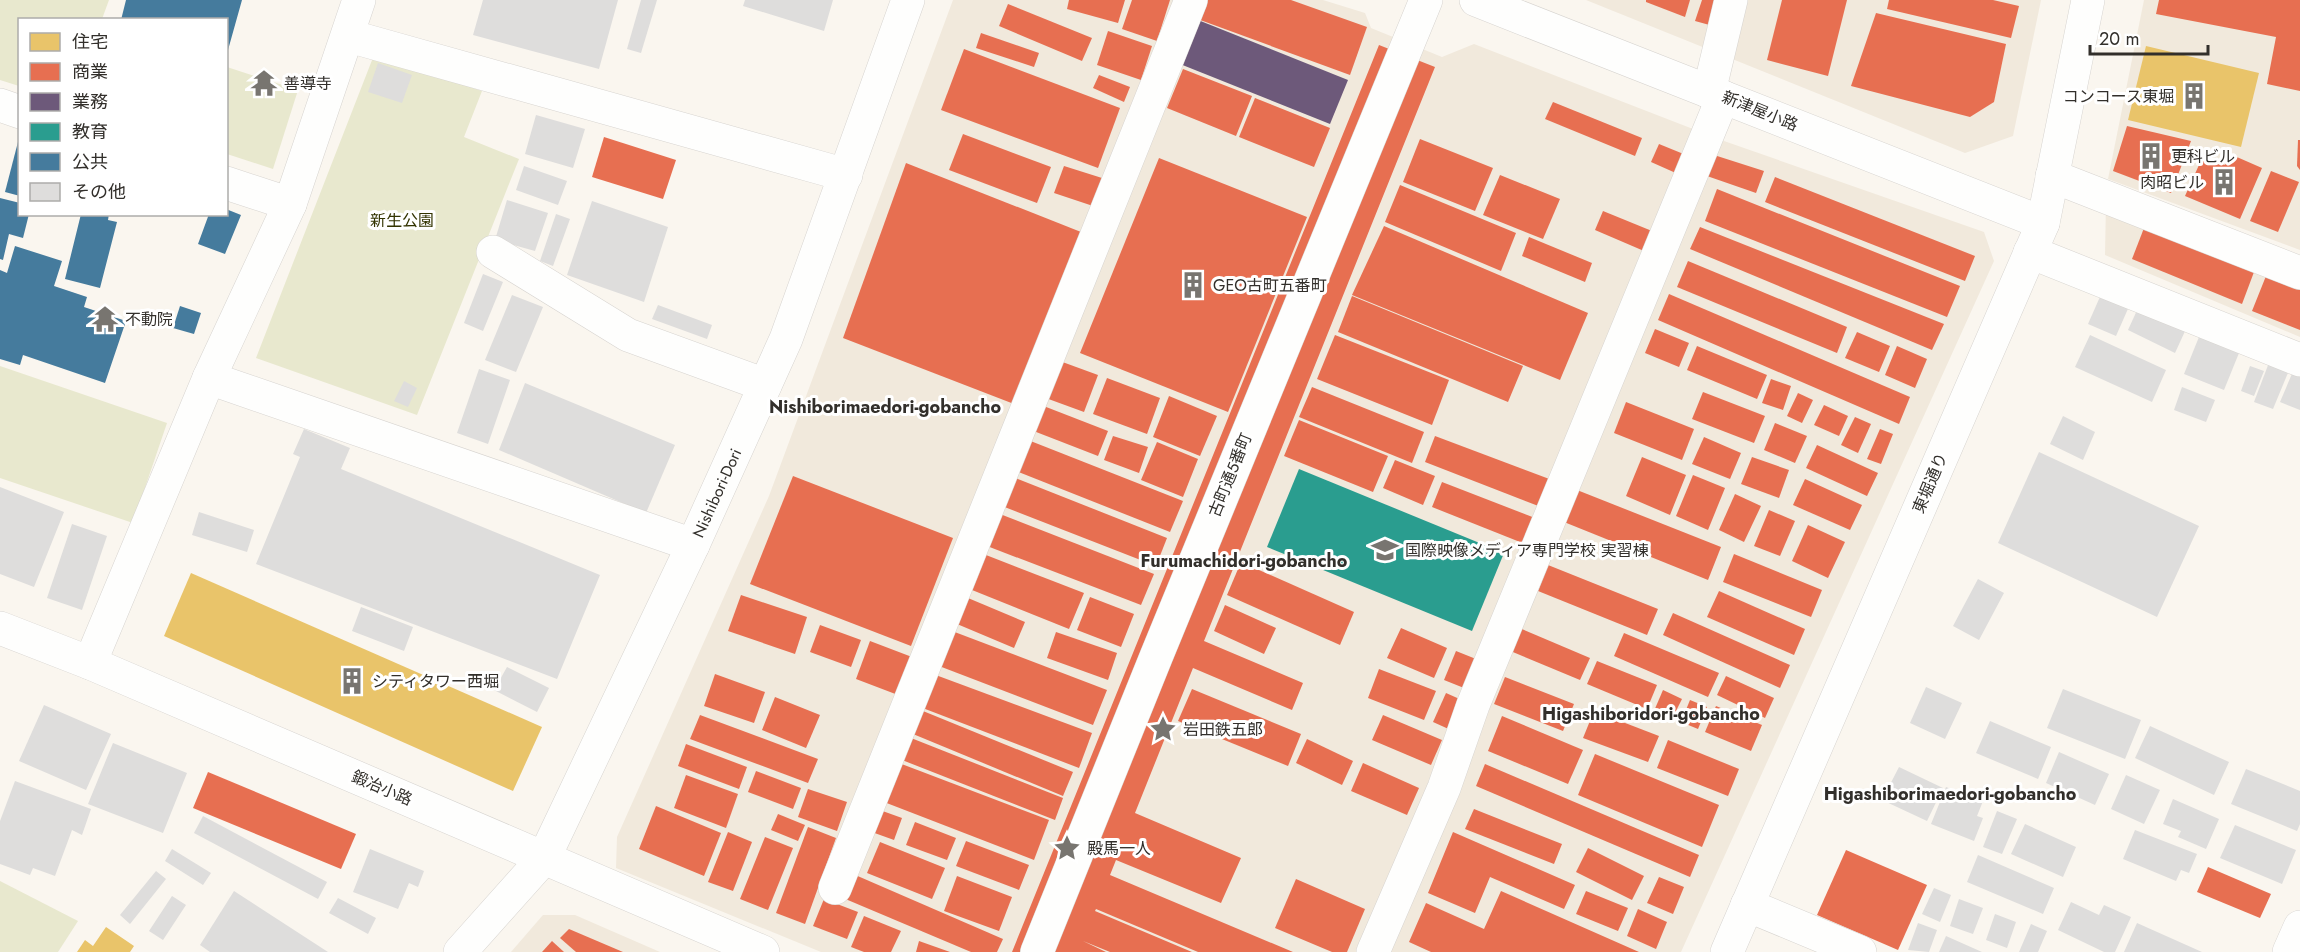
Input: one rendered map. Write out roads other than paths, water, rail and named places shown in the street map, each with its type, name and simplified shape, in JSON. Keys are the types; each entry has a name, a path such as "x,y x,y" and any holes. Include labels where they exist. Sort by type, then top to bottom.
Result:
{"street":[{"path":"90,663 209,378 290,204 359,0"},
{"name":"Nishibori-Dori","path":"460,952 544,858 693,545 786,339 908,0"},
{"path":"835,888 1191,0"},
{"name":"古町通5番町","path":"1037,952 1426,0"},
{"name":"新津屋小路","path":"1476,0 1716,94 2037,237 2300,360"},
{"path":"1373,952 1444,788 1473,705 1716,94 1731,0"},
{"name":"東堀通り","path":"1727,952 2037,237 2052,176 2088,0"},
{"path":"348,36 846,175"},
{"path":"0,105 18,111"},
{"path":"2052,176 2300,273"},
{"path":"228,184 290,204"},
{"path":"492,252 628,335 765,385"},
{"path":"209,378 693,545"},
{"name":"鍛冶小路","path":"0,628 90,663 763,952"},
{"path":"1747,905 1860,952"},
{"path":"2289,952 2300,927"}],"place":[{"name":"善導寺","path":"264,83"},
{"name":"コンコース東堀","path":"2194,96"},
{"name":"更科ビル","path":"2151,156"},
{"name":"肉昭ビル","path":"2224,182"},
{"name":"GEO古町五番町","path":"1193,285"},
{"name":"不動院","path":"105,319"},
{"name":"国際映像メディア専門学校 実習棟","path":"1385,550"},
{"name":"シティタワー西堀","path":"352,681"},
{"name":"岩田鉄五郎","path":"1163,729"},
{"name":"殿馬一人","path":"1067,848"}],"district":[{"name":"Nishiborimaedori-gobancho","path":"885,407"},
{"name":"Furumachidori-gobancho","path":"1244,561"},
{"name":"Higashiboridori-gobancho","path":"1651,714"},
{"name":"Higashiborimaedori-gobancho","path":"1950,794"}],"park label":[{"name":"新生公園","path":"402,220"}]}
